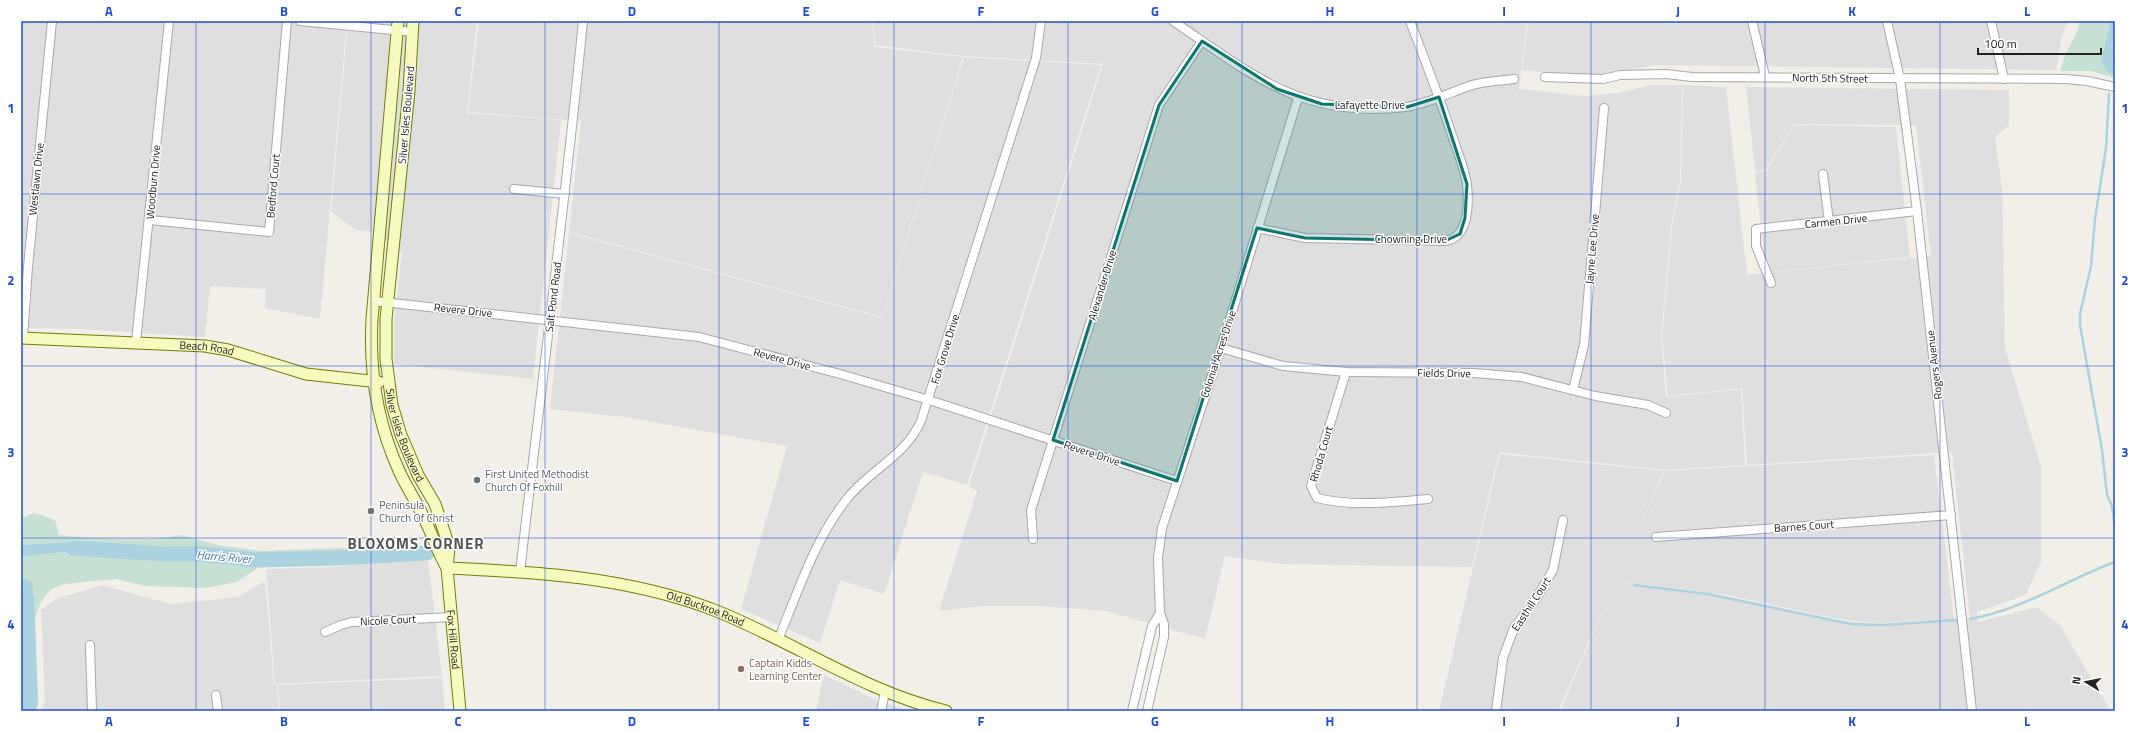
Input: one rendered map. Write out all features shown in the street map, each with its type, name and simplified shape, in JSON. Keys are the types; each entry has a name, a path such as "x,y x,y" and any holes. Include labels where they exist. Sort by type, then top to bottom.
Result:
{"street":[{"name":"Westlawn Drive","path":"22,338 52,21"},
{"name":"Woodburn Drive","path":"136,342 150,220 169,21"},
{"name":"Bedford Court","path":"150,220 269,232 287,21"},
{"path":"300,21 398,26 413,32"},
{"name":"Silver Isles Boulevard","path":"414,21 388,302 386,339 388,383 401,435 418,475 435,504 445,534 448,548 447,568"},
{"name":"Salt Pond Road","path":"520,572 538,411 551,319 583,21"},
{"name":"Fox Grove Drive","path":"778,640 808,565 831,520 847,498 866,477 906,446 916,432 929,400 1036,58 1041,21"},
{"name":"Lafayette Drive","path":"1173,21 1255,77 1298,98 1336,106 1384,108 1407,107 1471,85 1514,79"},
{"name":"Chowning Drive","path":"1258,228 1305,238 1445,241 1456,238 1462,229 1465,218 1467,184 1439,97 1410,21"},
{"path":"1752,21 1765,76"},
{"name":"Rogers Avenue","path":"1887,21 1900,79 1917,211 1952,515 1972,711"},
{"path":"1991,21 2004,79"},
{"name":"Silver Isles Boulevard","path":"398,26 371,339 373,382 381,424 393,457 428,526 437,552 447,568"},
{"name":"Alexander Drive","path":"1033,539 1031,510 1159,105 1202,41"},
{"name":"North 5th Street","path":"1545,77 1603,79 1620,75 1666,74 1692,77 1765,76 1900,79 2004,79 2087,81 2115,87"},
{"name":"Colonial Acres Drive","path":"1147,711 1164,637 1164,624 1160,613 1159,544 1166,513 1221,348 1298,98"},
{"name":"Jayne Lee Drive","path":"1573,390 1584,345 1604,108"},
{"path":"1824,174 1829,222"},
{"path":"514,189 565,194"},
{"name":"Carmen Drive","path":"1772,283 1756,246 1756,229 1917,211"},
{"name":"Revere Drive","path":"374,301 699,336 929,400 1177,481"},
{"name":"Beach Road","path":"22,338 205,346 228,350 306,374 388,383"},
{"name":"Fields Drive","path":"1221,348 1283,366 1346,372 1481,373 1522,377 1595,396 1648,405 1666,414"},
{"name":"Rhoda Court","path":"1346,372 1311,486 1317,498 1332,502 1374,503 1428,499"},
{"name":"Barnes Court","path":"1656,537 1952,515"},
{"name":"Easthill Court","path":"1496,711 1503,658 1514,628 1535,600 1553,570 1563,520"},
{"name":"Old Buckroe Road","path":"447,568 593,578 639,587 715,610 885,692 946,711"},
{"name":"Fox Hill Road","path":"447,568 460,711"},
{"name":"Colonial Acres Drive","path":"1132,711 1152,626 1160,613"},
{"name":"Nicole Court","path":"326,632 341,624 352,622 452,617"},
{"path":"90,645 92,711"},
{"path":"881,711 885,692"},
{"path":"216,695 218,711"}],"highlighted area":[{"path":"1202,41 1277,89 1322,104 1407,107 1439,97 1467,184 1465,218 1460,234 1445,241 1305,238 1257,228 1177,481 1053,440 1159,105"}],"shaded area":[{"path":"21,21 347,21 320,319 265,308 266,289 210,286 205,337 80,329 21,328"},
{"path":"348,21 477,21 467,113 561,120 533,379 394,364 394,323 402,253 374,232 356,230 331,212"},
{"path":"479,21 873,21 874,47 963,57 882,317 569,232 581,121 468,112"},
{"path":"874,21 1527,21 1519,89 1585,96 1619,93 1650,85 1682,85 1680,182 1672,219 1661,336 1666,397 1741,389 1745,465 1665,470 1499,452 1472,567 1280,564 1225,556 1205,639 1106,611 1039,606 982,606 939,611 977,491 969,486 1103,64 964,56 875,45"},
{"path":"1528,21 1665,21 1676,23 1676,21 2068,21 2061,38 2057,70 1656,65 1607,74 1583,76 1522,70"},
{"path":"964,57 1101,65 967,485 923,472 884,594 840,580 820,643 741,609 787,446 625,417 550,409 569,233 882,318"},
{"path":"1683,85 1726,87 1747,275 1931,256 1916,125 1794,124 1765,170 1755,171 1746,87 2009,90 2009,125 1995,137 2002,189 2005,348 2041,467 2041,562 2026,595 1977,612 1978,622 2036,607 2059,624 2111,711 1560,711 1614,585 1558,711 1439,711 1500,454 1664,471 1621,569 1665,471 1934,455 1954,619 1876,623 1838,619 1727,595 1616,581 1727,597 1838,620 1876,624 1970,619 1952,452 1747,465 1742,388 1668,396 1662,336 1673,219 1681,182"},
{"path":"1794,125 1896,127 1910,257 1766,273 1755,172 1766,171"},
{"path":"391,558 428,560 442,676 275,684 266,569 340,567"},
{"path":"265,581 274,684 277,685 279,711 41,711 45,701 41,610 56,599 102,585 171,604 238,597"},
{"path":"824,675 878,701 908,711 816,711"},
{"path":"442,678 445,711 280,711 278,685"}],"green space":[{"path":"2080,21 2111,21 2102,62 2108,73 2115,75 2115,78 2091,71 2060,71 2066,53 2077,32"},
{"path":"34,513 55,520 59,535 88,538 154,539 182,535 217,545 261,551 342,548 379,552 421,548 426,557 412,561 397,559 354,565 260,566 237,582 206,588 145,586 116,579 64,584 50,590 41,602 35,618 38,704 35,711 21,711 21,557 63,552 90,552 86,544 68,542 21,545 21,518"}],"water":[{"path":"2111,21 2115,21 2115,75 2108,73 2101,61"},
{"path":"68,542 86,544 93,549 90,552 63,552 21,557 21,545"},
{"path":"21,578 32,582 34,597 38,704 35,711 21,711"}],"waterway":[{"path":"2109,94 2106,148 2095,219 2091,266 2080,314 2080,325 2102,450 2107,495 2112,506 2115,527"},
{"name":"Harris River","path":"73,548 164,554 201,554 256,560 337,558 427,553"},
{"path":"1970,619 1989,615 2026,602 2115,562"},
{"path":"1634,585 1708,594 1851,624 1883,625 1956,620"}],"place":[{"name":"First United Methodist Church Of Foxhill","path":"477,480"},
{"name":"Peninsula Church Of Christ","path":"371,511"},
{"name":"Captain Kidds Learning Center","path":"741,669"}],"district":[{"name":"BLOXOMS CORNER","path":"416,544"}]}
